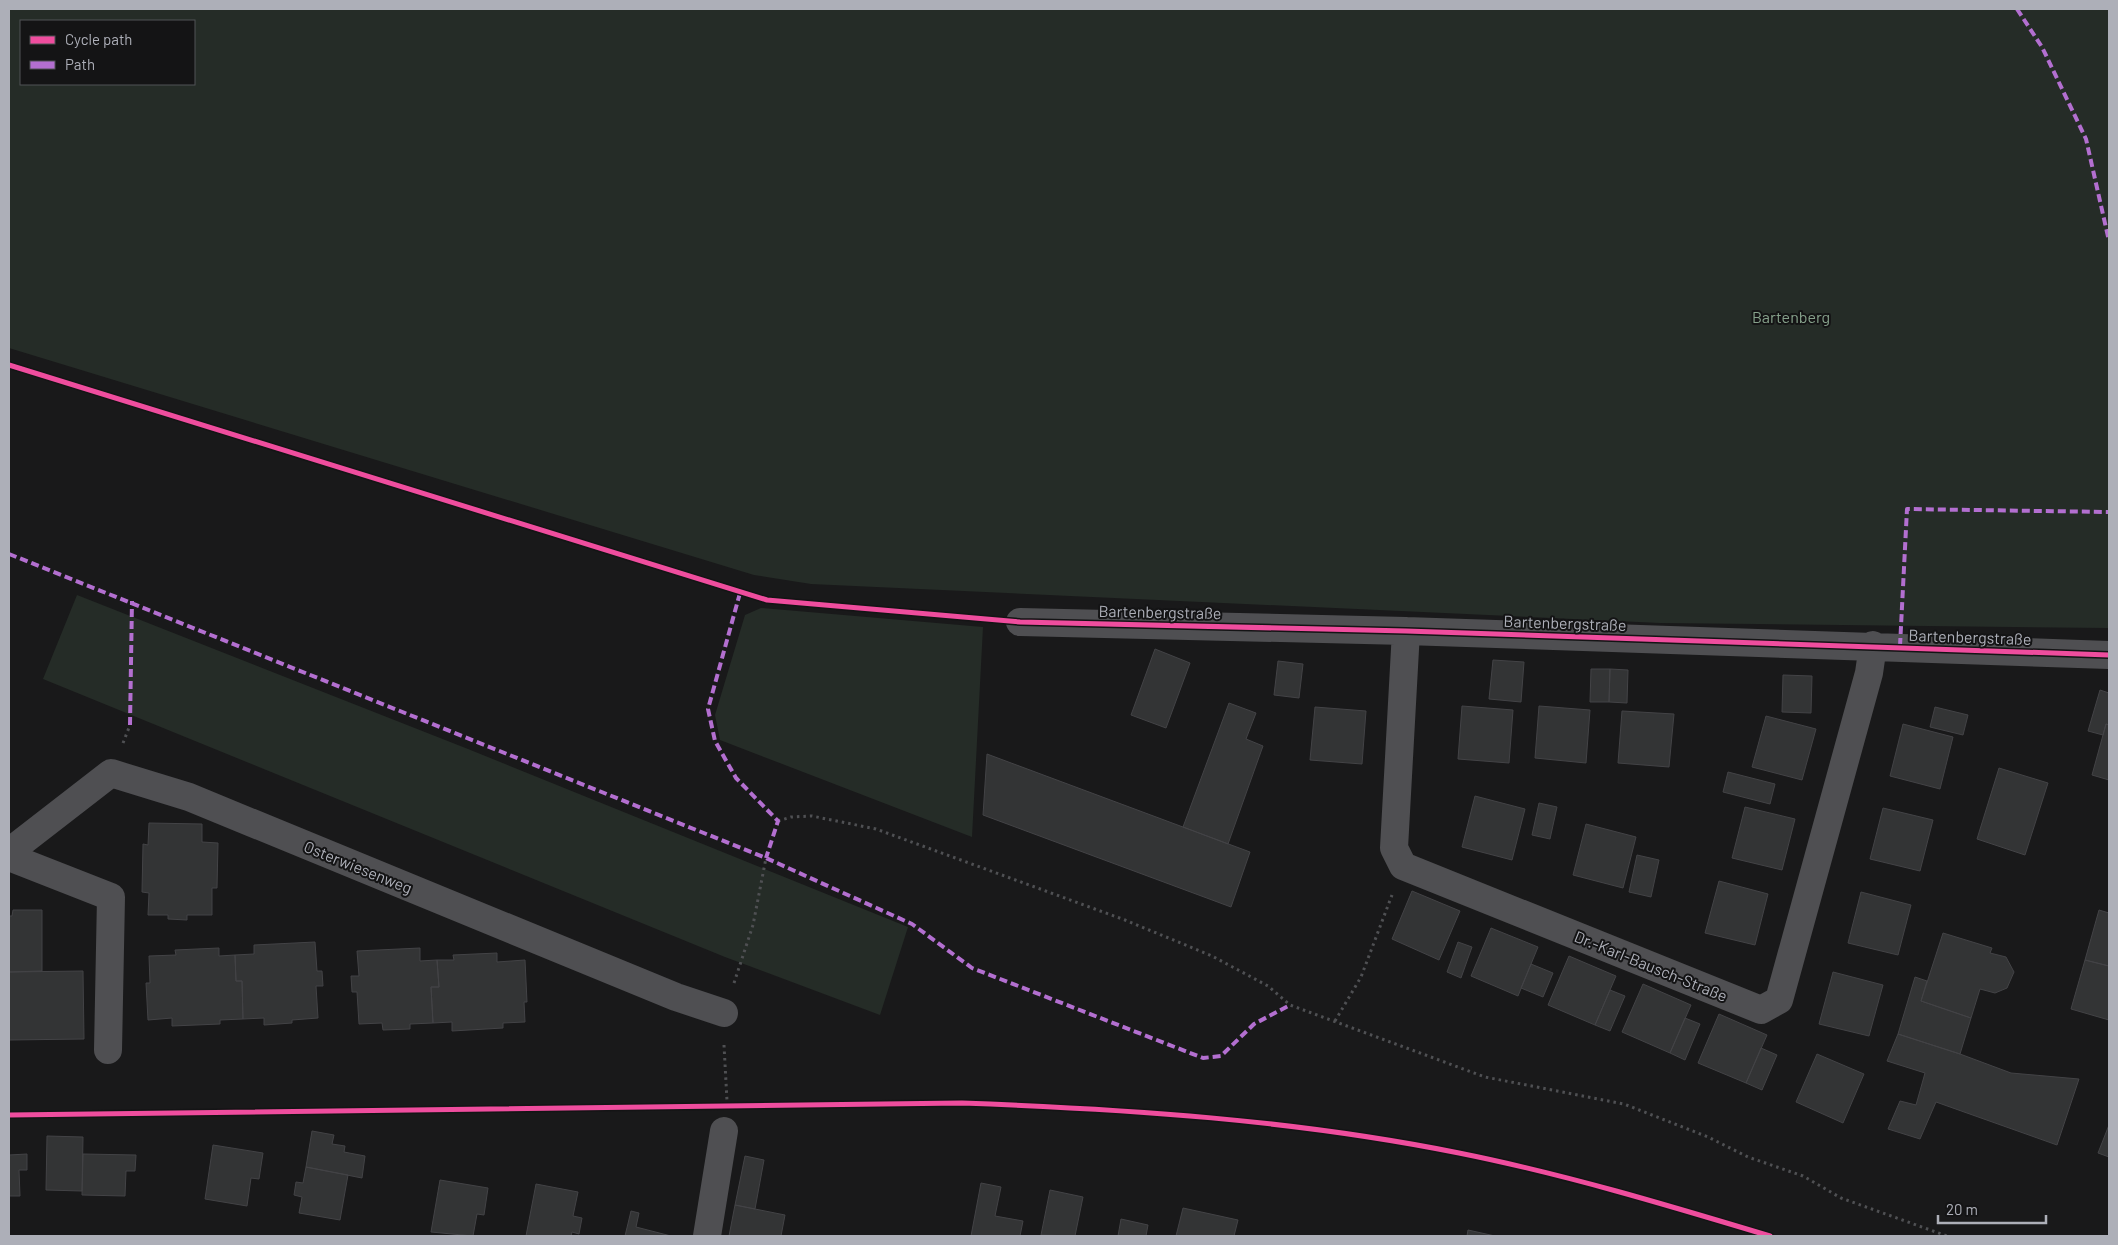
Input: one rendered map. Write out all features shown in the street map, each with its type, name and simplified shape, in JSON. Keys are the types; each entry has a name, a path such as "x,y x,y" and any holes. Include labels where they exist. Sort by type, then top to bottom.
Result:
{"street":[{"name":"Bartenbergstraße","path":"1020,622 1873,645 2109,655"},
{"path":"1403,866 1394,848 1406,631"},
{"name":"Dr.-Karl-Bausch-Straße","path":"1403,866 1761,1010 1779,1000 1869,673 1873,645"},
{"name":"Osterwiesenweg","path":"9,852 111,773 189,797 676,997 724,1013"},
{"path":"9,857 111,897 108,1050"},
{"path":"707,1236 724,1131"}],"path":[{"path":"778,822 791,817 812,816 876,829 1126,920 1195,949 1268,986 1290,1005 1484,1077 1624,1104 1708,1137 1748,1157 1803,1176 1841,1198 1947,1236"},
{"path":"724,1131 728,1095 724,1064 724,1013 753,925 766,858"},
{"path":"1334,1021 1361,977 1403,866"}],"green space":[{"name":"Bartenberg","path":"9,9 2109,9 2109,628 1660,623 811,584 754,575 9,348"},
{"path":"77,595 468,749 908,927 880,1015 725,957 43,679"},
{"path":"761,608 983,627 972,837 720,740 715,715 745,615"}],"building":[{"path":"1155,649 1190,663 1166,728 1131,715"},
{"path":"1493,660 1524,662 1521,702 1489,699"},
{"path":"1278,661 1303,664 1299,698 1274,695"},
{"path":"1591,669 1610,669 1609,702 1590,702"},
{"path":"1610,669 1628,670 1627,703 1609,702"},
{"path":"1783,675 1812,676 1811,713 1782,712"},
{"path":"2100,690 2109,693 2109,725 2106,724 2103,735 2088,731"},
{"path":"1229,703 1256,713 1246,739 1263,746 1228,844 1183,827"},
{"path":"1462,706 1513,710 1509,763 1458,759"},
{"path":"1539,706 1590,710 1586,763 1535,758"},
{"path":"1315,707 1366,711 1362,764 1310,760"},
{"path":"1935,707 1968,715 1963,735 1930,727"},
{"path":"1622,711 1674,714 1669,767 1618,763"},
{"path":"1766,716 1816,729 1802,780 1752,767"},
{"path":"1903,724 1953,737 1940,789 1890,776"},
{"path":"2106,724 2109,725 2109,780 2092,775"},
{"path":"987,754 1250,852 1231,907 983,815"},
{"path":"1999,768 2048,783 2025,855 1977,839"},
{"path":"1728,772 1775,784 1770,804 1723,792"},
{"path":"1475,796 1525,809 1512,860 1462,847"},
{"path":"1539,803 1557,807 1550,839 1532,835"},
{"path":"1745,807 1795,819 1782,870 1732,858"},
{"path":"1883,808 1933,820 1920,871 1870,859"},
{"path":"149,823 202,824 202,842 218,843 217,888 212,888 212,915 187,915 187,920 168,919 168,915 148,915 149,893 142,892 143,844 148,845"},
{"path":"1586,824 1636,837 1623,888 1573,875"},
{"path":"1637,855 1659,860 1651,897 1629,892"},
{"path":"1719,881 1768,894 1755,945 1705,933"},
{"path":"1412,891 1460,911 1439,960 1392,939"},
{"path":"1861,892 1911,905 1898,955 1848,943"},
{"path":"13,910 42,910 42,971 9,972 9,916 12,916"},
{"path":"2099,910 2109,913 2109,966 2085,960"},
{"path":"1491,928 1538,947 1518,996 1471,976"},
{"path":"1943,933 1992,948 1990,953 2006,957 2014,972 2007,988 1995,993 1980,989 1971,1018 1921,1001"},
{"path":"315,942 317,971 322,971 323,986 316,986 318,1018 292,1020 292,1023 264,1025 264,1018 243,1019 242,981 236,981 235,955 254,954 254,945"},
{"path":"1458,942 1472,947 1461,978 1447,972"},
{"path":"219,948 219,956 235,955 236,981 242,981 243,1019 220,1020 220,1024 172,1026 172,1018 148,1020 146,983 150,983 149,956 176,955 175,950"},
{"path":"420,948 420,961 437,960 439,987 431,987 433,1023 410,1024 410,1029 383,1030 382,1023 359,1024 357,992 352,992 351,976 359,976 357,951"},
{"path":"497,953 497,962 525,960 527,1002 524,1002 525,1022 503,1023 503,1028 452,1031 452,1022 433,1023 431,987 439,987 437,960 454,960 453,955"},
{"path":"1569,956 1616,976 1595,1025 1548,1005"},
{"path":"2085,960 2109,966 2109,1020 2071,1009"},
{"path":"1531,964 1553,973 1543,997 1521,988"},
{"path":"83,971 84,1039 9,1040 9,972"},
{"path":"1833,972 1883,985 1869,1036 1819,1024"},
{"path":"1915,977 1927,981 1921,1001 1971,1018 1960,1054 1898,1034"},
{"path":"1643,984 1691,1005 1670,1053 1622,1032"},
{"path":"1610,990 1625,996 1610,1031 1595,1025"},
{"path":"1719,1014 1767,1035 1746,1083 1698,1063"},
{"path":"1685,1018 1700,1024 1685,1060 1670,1053"},
{"path":"1898,1034 2011,1073 2079,1079 2057,1145 1936,1102 1920,1139 1888,1129 1900,1101 1916,1105 1925,1073 1887,1061"},
{"path":"1761,1048 1777,1055 1762,1090 1746,1083"},
{"path":"1817,1054 1864,1074 1843,1123 1796,1102"},
{"path":"2109,1125 2109,1157 2098,1153"},
{"path":"312,1131 334,1135 332,1144 345,1146 344,1152 365,1156 362,1178 306,1167"},
{"path":"47,1136 83,1137 82,1191 46,1190"},
{"path":"213,1145 263,1153 259,1179 251,1178 247,1206 205,1199"},
{"path":"27,1154 27,1170 19,1170 20,1196 9,1196 9,1155"},
{"path":"83,1154 136,1155 135,1171 126,1171 125,1196 82,1195"},
{"path":"745,1156 764,1160 755,1209 735,1205"},
{"path":"306,1167 348,1175 340,1220 299,1213 302,1197 294,1195 296,1182 303,1183"},
{"path":"440,1180 488,1188 484,1215 477,1214 473,1236 431,1232"},
{"path":"981,1183 1001,1187 995,1216 1023,1221 1020,1236 971,1236"},
{"path":"536,1184 578,1192 573,1216 582,1218 579,1234 572,1232 571,1236 526,1236"},
{"path":"1050,1190 1083,1197 1075,1236 1041,1235"},
{"path":"735,1205 785,1215 781,1236 729,1236"},
{"path":"1183,1208 1238,1220 1234,1236 1176,1236"},
{"path":"631,1211 639,1213 636,1227 671,1236 625,1236"},
{"path":"1121,1219 1148,1225 1146,1236 1118,1236"},
{"path":"1468,1230 1495,1236 1467,1236"}],"marked path":[{"path":"2017,9 2042,47 2086,139 2109,241"},
{"path":"1900,646 1907,509 2109,512"},
{"path":"9,554 766,858 912,924 972,968 1203,1058 1221,1056 1254,1024 1290,1005"},
{"path":"740,593 708,709 715,741 736,778 778,821 766,858"},
{"path":"130,725 132,601"}],"cycle path":[{"path":"9,365 767,600 1020,622 1406,631 2109,655"},
{"path":"9,1115 962,1103 1149,1113 1273,1124 1336,1132 1459,1153 1576,1180 1770,1236"}]}
